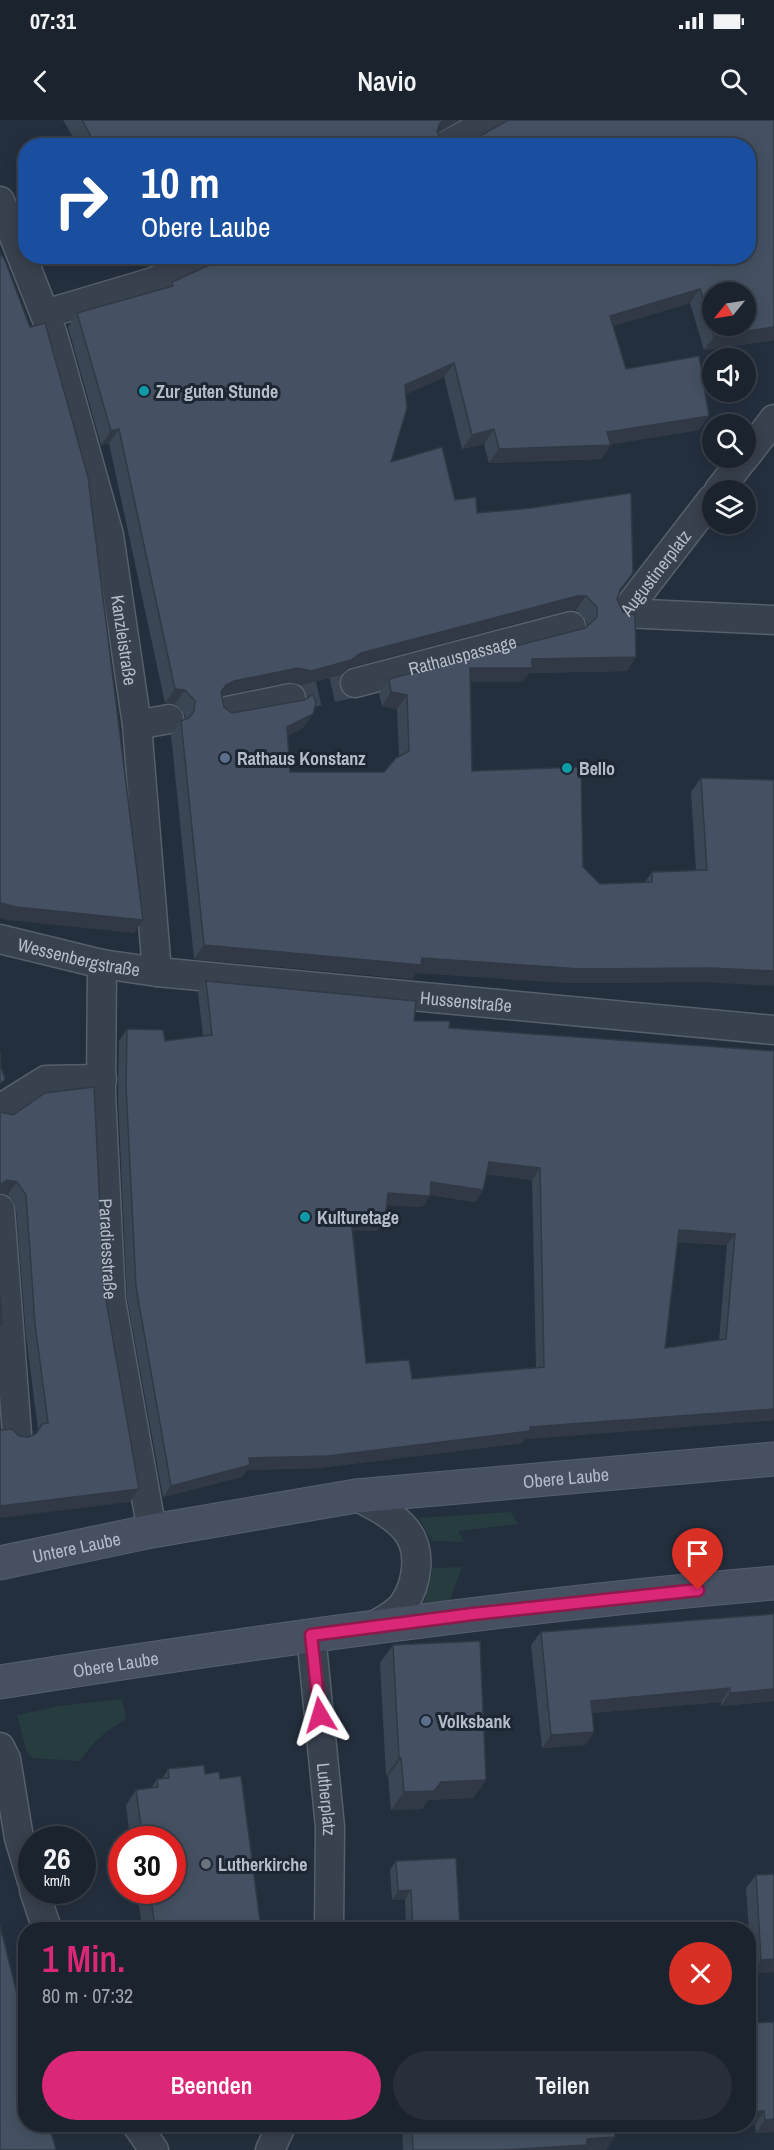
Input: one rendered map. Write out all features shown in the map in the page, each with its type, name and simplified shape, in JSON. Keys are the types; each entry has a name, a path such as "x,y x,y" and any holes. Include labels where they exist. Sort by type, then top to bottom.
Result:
{"main road":[{"name":"Obere Laube","path":"152,1531 356,1496 774,1459"},
{"name":"Untere Laube","path":"0,1563 152,1531"},
{"name":"Obere Laube","path":"0,1682 179,1653 372,1627 774,1583"}],"street":[{"path":"459,138 493,120"},
{"name":"Kanzleistraße","path":"0,201 18,246"},
{"name":"Kanzleistraße","path":"25,264 45,314 73,400 109,535 137,725 157,972"},
{"path":"45,314 153,282 194,264"},
{"path":"756,443 774,419"},
{"path":"727,480 736,468"},
{"name":"Augustinerplatz","path":"702,512 624,613 774,620"},
{"name":"Rathauspassage","path":"355,683 571,626"},
{"path":"226,711 291,698"},
{"path":"137,725 169,719"},
{"name":"Wessenbergstraße","path":"0,939 102,964 157,972"},
{"name":"Paradiesstraße","path":"102,964 102,1079 111,1300 152,1531"},
{"name":"Hussenstraße","path":"157,972 774,1030"},
{"path":"0,1112 1,1108 46,1080 102,1079"},
{"path":"0,1209 17,1434"},
{"name":"Obere Laube","path":"356,1496 390,1515 407,1532 417,1552 413,1584 402,1607 372,1627"},
{"name":"Lutherplatz","path":"311,1635 330,1827 329,1922"},
{"path":"0,1747 6,1760 18,1832"},
{"path":"39,1904 45,1922"},
{"path":"142,2132 154,2150"},
{"path":"270,2150 278,2132"}],"green space":[{"path":"511,1512 518,1524 458,1531 464,1542 432,1541 419,1518"},
{"path":"462,1567 450,1600 424,1603 433,1568"},
{"path":"122,1699 126,1719 100,1737 80,1761 32,1758 26,1750 17,1715 59,1706"}],"building":[{"path":"82,120 445,120 440,123 437,132 440,138 92,138"},
{"path":"508,120 774,120 774,327 756,330 756,282 702,282 702,296 700,289 610,316 626,369 699,356 702,374 702,402 707,402 709,414 702,414 702,417 607,432 611,445 499,449 494,429 472,435 454,363 405,385 407,408 391,462 442,447 455,500 476,497 477,513 531,508 631,493 633,573 620,590 617,599 623,612 635,615 636,657 532,659 532,668 470,668 472,771 581,767 583,867 600,884 652,882 652,872 707,870 701,778 774,780 774,971 710,968 580,969 422,958 421,965 204,945 181,721 189,718 194,711 195,701 185,690 175,689 119,429 111,431 77,313 173,286 172,282 211,264 756,264 756,138 477,138","holes":["577,596 586,596 597,607 597,617 585,628 389,679 391,692 407,695 409,751 396,758 384,772 290,772 287,727 313,714 316,703 313,694 304,700 232,713 224,707 221,692 226,685 234,681 298,668 311,671 351,660 361,653"]},
{"path":"0,252 30,327 45,323 88,477 143,920 16,907 0,903"},
{"path":"206,981 416,1001 414,1021 450,1021 449,1028 774,1051 774,1409 530,1427 530,1431 328,1456 249,1458 250,1465 171,1486 136,1287 126,1086 127,1029 163,1030 165,1041 212,1035","holes":["489,1162 540,1168 544,1367 412,1379 409,1360 366,1363 351,1218 385,1220 388,1193 430,1196 431,1182 483,1190","679,1230 735,1234 726,1339 665,1348"]},
{"path":"0,1051 1,1067 5,1079 0,1084"},
{"path":"94,1087 104,1288 139,1489 0,1506 0,1430 12,1429 19,1436 28,1437 36,1434 42,1424 48,1423 35,1324 26,1195 17,1182 7,1180 0,1185 0,1112 13,1115 45,1093"},
{"path":"0,1295 2,1324 0,1324"},
{"path":"774,1614 774,1689 730,1693 730,1688 591,1701 594,1732 551,1735 541,1632"},
{"name":"Volksbank","path":"480,1641 486,1780 441,1782 434,1791 404,1792 401,1758 399,1758 393,1645"},
{"name":"Lutherkirche","path":"204,1765 205,1774 219,1772 220,1779 241,1776 260,1922 154,1922 152,1904 186,1904 186,1826 141,1826 136,1790 158,1787 157,1779 169,1778 168,1769"},
{"path":"456,1858 460,1922 413,1922 411,1890 398,1891 396,1861"},
{"path":"774,1874 774,1959 761,1960 756,1875"},
{"path":"0,1926 18,1997 18,2132 51,2132 56,2150 0,2150"},
{"path":"774,2022 774,2119 765,2120 764,2111 756,2112 756,2023"},
{"path":"412,2132 615,2132 615,2137 587,2139 587,2145 502,2150 413,2150"}],"tunnel":[{"path":"291,698 355,683"}],"place":[{"name":"Zur guten Stunde","path":"144,391"},
{"name":"Rathaus Konstanz","path":"225,758"},
{"name":"Bello","path":"567,768"},
{"name":"Kulturetage","path":"305,1217"},
{"name":"Volksbank","path":"426,1721"},
{"name":"Lutherkirche","path":"206,1864"}],"route":[{"path":"320,1715 311,1635 473,1614 698,1590"}]}
